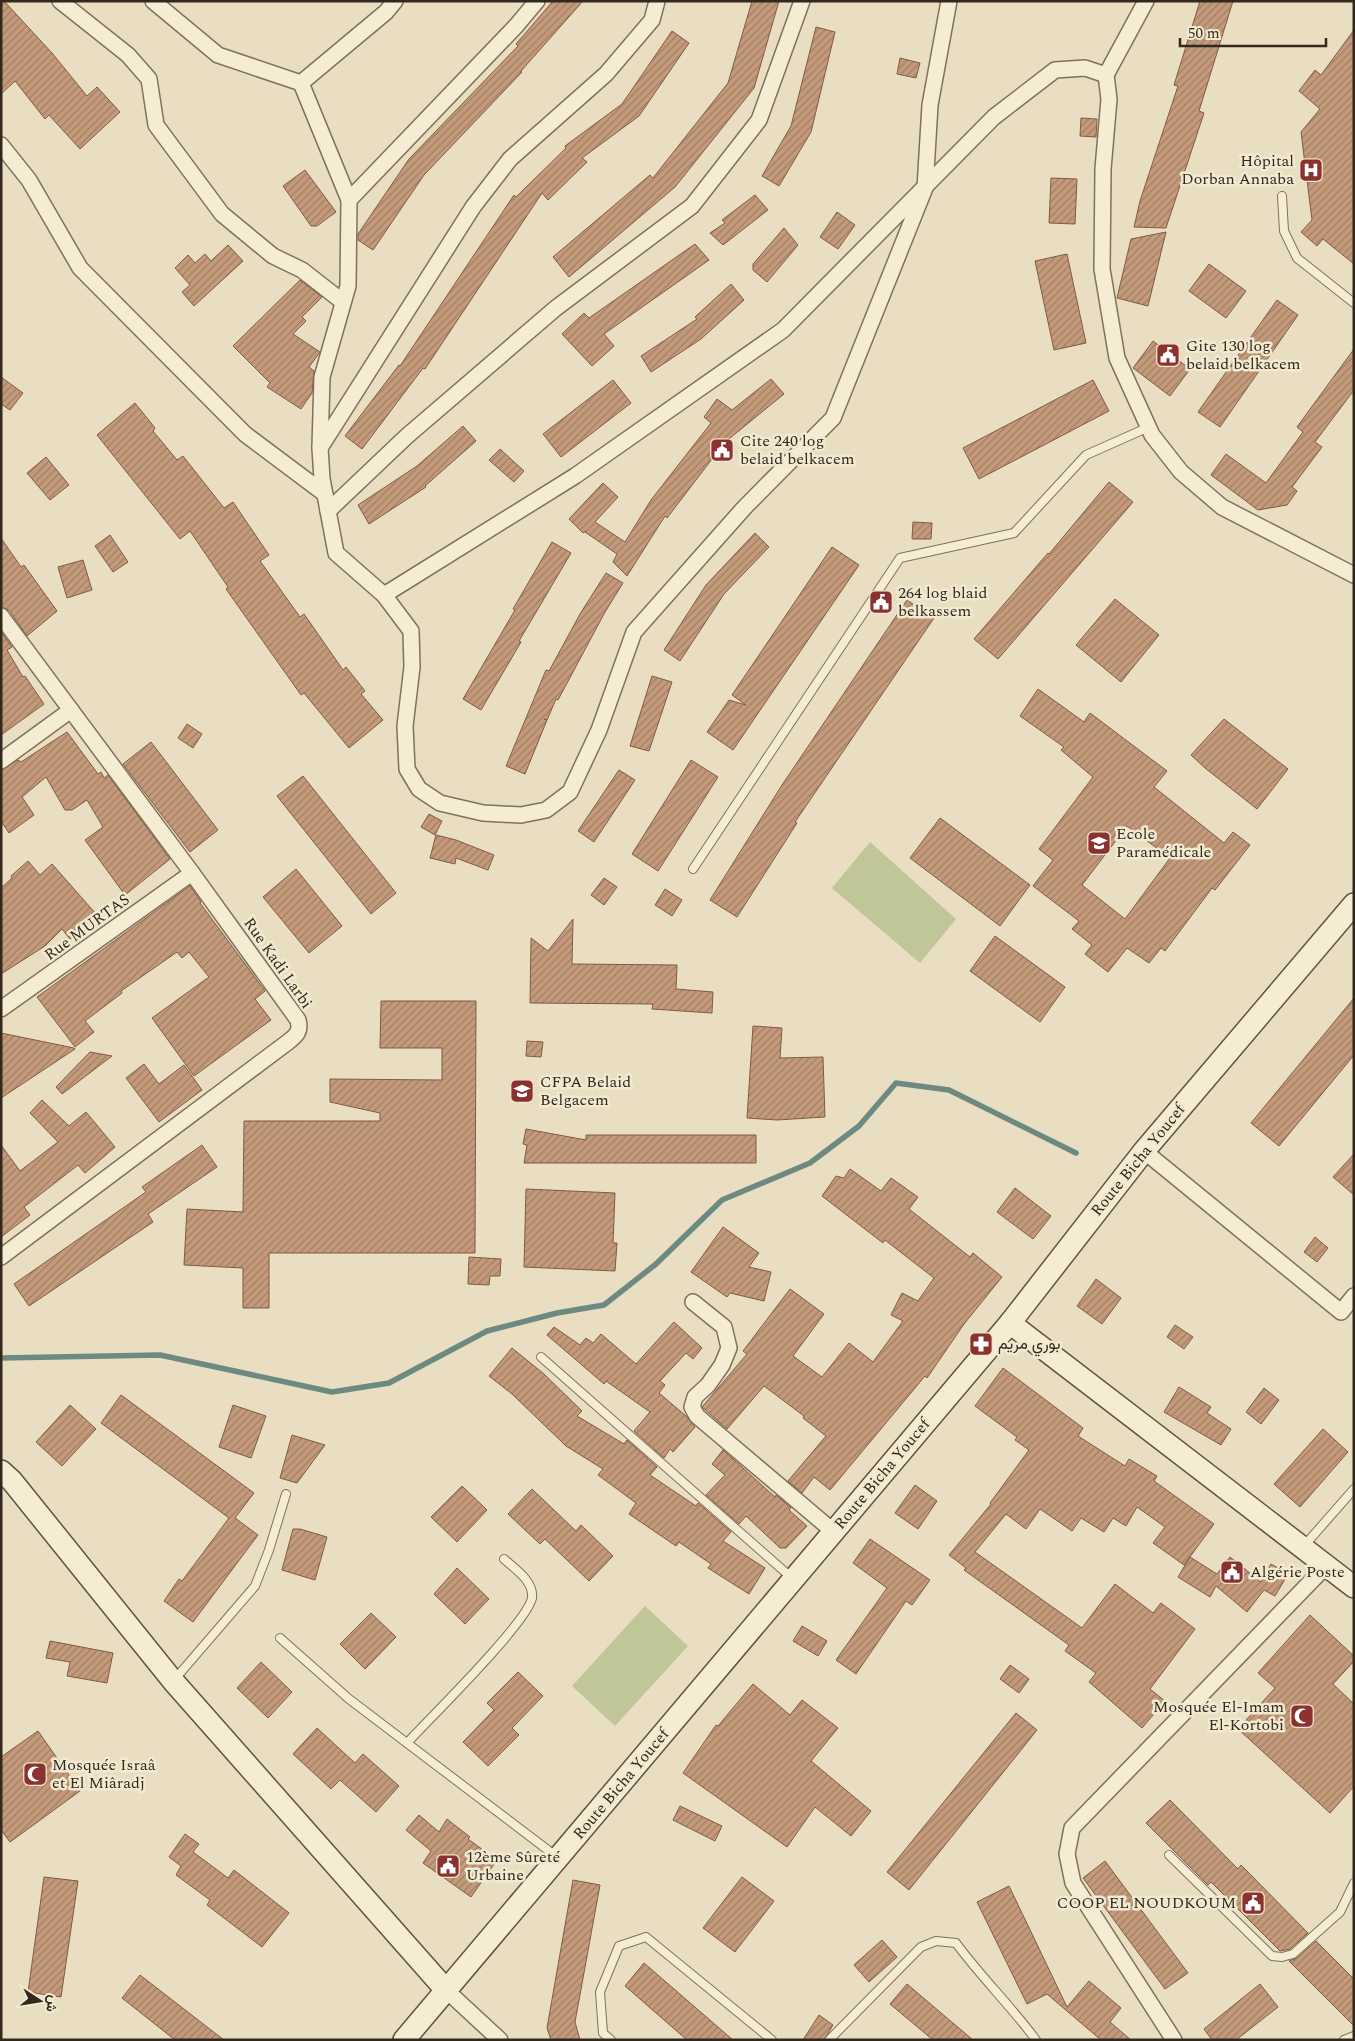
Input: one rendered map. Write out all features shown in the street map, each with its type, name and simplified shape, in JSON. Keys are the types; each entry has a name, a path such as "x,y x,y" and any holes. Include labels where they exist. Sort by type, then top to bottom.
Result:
{"main road":[{"name":"Route Bicha Youcef","path":"404,2040 1010,1323 1144,1151 1354,904"},
{"path":"1010,1323 1354,1587"},
{"path":"1,1471 12,1481 173,1681 446,1990"}],"street":[{"path":"60,1 128,55 149,79 156,125 222,214 274,256 302,270 343,302"},
{"path":"153,1 218,56 301,82"},
{"path":"301,82 386,12 395,1"},
{"path":"348,200 516,26 537,1"},
{"path":"320,448 473,207 510,159 606,74 652,20 657,1"},
{"path":"328,511 407,436 556,308 692,206 759,120 802,1"},
{"path":"301,82 348,200 348,286 322,377 320,448 322,480 336,553 384,595 411,631 412,667 405,726 407,769 419,789 440,804 484,813 520,815 546,810 570,792 599,730 634,632 744,508 834,418 924,188 930,105 949,1"},
{"path":"1146,1 1106,75 1109,99 1103,169 1102,269 1117,358 1152,435 1181,472 1222,507 1354,575"},
{"path":"384,595 575,476 783,330 994,117 1055,70 1084,68 1106,75"},
{"path":"1,145 30,180 80,268 244,434 325,494"},
{"name":"Rue Kadi Larbi","path":"1,616 192,873 298,1020 300,1028 297,1035 1,1256"},
{"path":"1,761 71,710"},
{"name":"Rue MURTAS","path":"1,1010 192,873"},
{"path":"1144,1151 1341,1312 1354,1296"},
{"path":"693,1302 724,1327 729,1348 708,1385 694,1397 692,1407 697,1416 834,1532"},
{"path":"1174,2040 1072,1883 1067,1854 1072,1828 1326,1566"},
{"path":"446,1990 500,2040"}],"lane":[{"path":"1282,196 1284,231 1297,258 1354,302"},
{"path":"693,869 900,558 1014,533 1086,455 1148,427"},
{"path":"541,1357 794,1580"},
{"path":"1303,1548 1354,1489"},
{"path":"173,1681 255,1586 270,1550 286,1494"},
{"path":"407,1743 524,1615 532,1598 528,1581 504,1559"},
{"path":"280,1638 349,1699 558,1858"},
{"path":"1169,1855 1272,1956 1282,1957 1293,1954 1340,1912 1354,1884"},
{"path":"611,2040 603,2033 600,1992 619,1946 646,1937 772,2040"},
{"path":"831,2040 920,1947 936,1941 956,1943 981,1976 1014,2010 1036,2040"},
{"path":"1344,2040 1354,2036"}],"green space":[{"path":"870,842 956,919 920,963 832,888"},
{"path":"645,1606 688,1646 615,1726 572,1686"}],"building":[{"path":"1,1 4,1 52,53 87,96 97,87 120,112 80,149 49,115 45,119 15,81 1,94"},
{"path":"553,1 583,1 522,72 424,175 373,250 358,240 358,234 409,159 518,46 516,44"},
{"path":"752,1 779,1 754,88 675,187 569,277 553,257 650,175 653,178 728,83"},
{"path":"1200,1 1233,1 1199,111 1204,113 1166,228 1134,227 1140,201 1178,86 1174,85"},
{"path":"816,27 835,32 811,132 779,186 762,176 791,126"},
{"path":"1354,30 1354,264 1323,239 1317,246 1301,232 1312,220 1301,132 1320,109 1299,91 1315,70 1321,75"},
{"path":"672,31 689,43 639,116 582,158 587,162 548,200 542,193 425,369 423,368 362,449 345,436 400,366 514,195 516,197 566,148 565,146 622,104"},
{"path":"900,58 920,63 916,78 897,74"},
{"path":"1081,118 1097,119 1096,137 1080,136"},
{"path":"305,170 336,212 317,226 311,226 283,186"},
{"path":"1051,178 1077,179 1075,224 1049,223"},
{"path":"755,195 768,210 723,245 710,233 725,223 722,220"},
{"path":"837,212 855,225 838,249 820,237"},
{"path":"784,228 798,245 767,282 753,270 753,264"},
{"path":"1166,232 1148,306 1117,298 1131,239"},
{"path":"695,244 709,260 604,334 614,346 592,366 562,334 584,313 589,318"},
{"path":"228,245 243,261 194,306 182,292 190,285 175,268 188,255 195,263 205,254 211,261"},
{"path":"1067,254 1086,343 1054,350 1035,261"},
{"path":"1209,264 1246,291 1226,318 1189,291"},
{"path":"300,280 322,297 302,317 306,321 293,334 320,352 309,367 314,371 312,393 301,409 267,387 270,383 233,346"},
{"path":"731,284 744,300 701,339 651,372 641,356 697,319 695,317"},
{"path":"1277,300 1298,315 1220,427 1198,412"},
{"path":"1153,341 1190,369 1170,396 1133,368"},
{"path":"1354,349 1354,390 1315,442 1322,447 1292,487 1297,491 1287,505 1258,510 1211,475 1226,454 1266,483 1303,432 1297,427"},
{"path":"1,377 23,393 10,410 1,404"},
{"path":"771,379 784,394 708,456 712,459 667,518 665,516 627,576 613,562 617,554 586,531 583,533 569,519 603,483 618,497 595,522 625,542 651,500 711,423 704,417 717,399 732,410"},
{"path":"613,380 631,403 561,457 543,434"},
{"path":"1093,380 1109,411 979,479 963,448"},
{"path":"135,403 155,428 153,431 177,460 183,456 224,508 233,502 269,555 260,561 300,617 304,614 343,670 346,667 365,691 361,694 383,720 349,748 304,693 301,695 226,589 228,587 190,531 180,539 97,435"},
{"path":"463,426 476,441 426,487 369,524 358,505 417,466"},
{"path":"500,449 524,471 514,482 489,460"},
{"path":"46,457 69,485 50,500 27,473"},
{"path":"1109,482 1133,502 998,659 974,639"},
{"path":"913,522 932,523 931,539 912,539"},
{"path":"755,533 769,547 724,594 680,661 664,650 706,585"},
{"path":"110,535 128,562 113,572 95,546"},
{"path":"1,538 21,567 24,565 57,611 27,636 9,610 1,607"},
{"path":"552,542 571,553 481,710 463,699"},
{"path":"832,547 859,565 733,750 707,732 729,700 746,705 732,695"},
{"path":"83,560 92,590 67,598 58,567"},
{"path":"606,573 623,583 605,612 558,700 556,699 525,774 506,766 546,670 549,671 580,614"},
{"path":"1115,599 1159,635 1121,682 1076,645"},
{"path":"907,600 934,618 795,822 797,823 737,917 710,900 782,785"},
{"path":"1,632 12,647 7,650 23,677 25,676 44,704 1,735"},
{"path":"652,676 672,682 649,751 630,746"},
{"path":"1038,689 1084,722 1090,713 1167,771 1154,787 1224,843 1233,832 1250,845 1215,890 1212,888 1165,951 1161,948 1149,963 1127,948 1108,972 1085,954 1092,945 1072,929 1079,921 1033,886 1053,860 1039,849 1093,777 1061,750 1064,747 1020,716","holes":["1127,826 1170,858 1125,919 1082,885"]},
{"path":"1224,719 1288,769 1257,809 1191,755"},
{"path":"187,724 202,734 193,748 178,738"},
{"path":"67,732 98,774 101,772 104,778 108,775 170,859 125,895 85,840 103,827 87,800 72,810 65,810 46,777 22,797 34,815 9,833 1,821 1,770 18,760 21,762"},
{"path":"151,742 218,830 190,852 123,764"},
{"path":"691,760 718,777 658,871 632,854"},
{"path":"619,770 635,780 594,842 578,831"},
{"path":"303,776 396,893 371,914 277,796"},
{"path":"429,814 442,821 435,835 421,827"},
{"path":"940,818 1030,885 1000,926 910,858"},
{"path":"436,835 456,840 494,855 488,870 456,858 455,864 430,858"},
{"path":"28,861 40,875 52,864 97,915 70,939 62,929 45,946 1,974 1,888"},
{"path":"296,869 342,926 309,953 263,897"},
{"path":"604,878 617,887 604,905 591,895"},
{"path":"190,886 200,903 265,991 255,999 271,1020 194,1076 152,1018 209,977 189,952 182,958 177,952 121,991 122,993 85,1021 94,1032 75,1047 37,997"},
{"path":"665,889 682,900 672,916 655,905"},
{"path":"573,919 572,964 677,965 676,989 713,992 712,1013 652,1009 653,1004 530,1003 531,938 548,951"},
{"path":"995,936 1065,987 1040,1022 970,971"},
{"path":"1354,998 1354,1055 1279,1146 1251,1123"},
{"path":"381,1001 476,1001 475,1253 269,1253 269,1308 243,1308 243,1268 184,1265 187,1209 243,1212 244,1121 380,1121 380,1113 330,1102 330,1079 442,1080 442,1048 380,1048"},
{"path":"753,1026 782,1028 780,1058 823,1057 825,1117 777,1120 747,1118"},
{"path":"1,1033 74,1048 75,1049 1,1098"},
{"path":"527,1041 543,1042 541,1057 526,1056"},
{"path":"90,1052 112,1056 62,1094 56,1087"},
{"path":"144,1064 159,1084 184,1065 202,1090 159,1122 126,1078"},
{"path":"42,1100 69,1126 86,1112 115,1147 85,1173 78,1165 24,1207 30,1215 1,1237 1,1145 20,1171 58,1142 30,1113"},
{"path":"526,1129 586,1140 586,1135 756,1135 756,1163 524,1163 527,1145 523,1144"},
{"path":"202,1145 217,1167 148,1214 153,1222 29,1306 14,1284 146,1192 142,1187"},
{"path":"1354,1154 1354,1195 1333,1177"},
{"path":"850,1169 881,1191 891,1178 918,1197 909,1209 970,1257 973,1253 1002,1277 964,1324 927,1378 925,1376 830,1490 814,1477 802,1493 788,1481 826,1436 803,1418 804,1416 764,1386 727,1429 702,1407 747,1354 743,1351 790,1289 824,1314 793,1356 822,1377 849,1343 873,1362 903,1321 891,1315 902,1293 918,1301 934,1278 885,1240 883,1243 822,1196 836,1176 844,1178"},
{"path":"1015,1188 1051,1216 1033,1239 997,1212"},
{"path":"526,1189 615,1193 613,1243 617,1243 615,1271 524,1267"},
{"path":"723,1227 759,1253 749,1267 771,1272 764,1301 730,1293 727,1297 691,1272"},
{"path":"1315,1237 1328,1248 1317,1262 1304,1252"},
{"path":"469,1257 501,1259 500,1276 490,1276 489,1285 468,1284"},
{"path":"1096,1279 1121,1298 1102,1324 1077,1306"},
{"path":"674,1322 702,1348 693,1359 686,1353 660,1381 665,1385 659,1393 686,1416 695,1427 673,1452 670,1449 664,1458 634,1431 650,1412 606,1381 604,1384 547,1335 554,1327 580,1345 586,1338 593,1343 601,1334 636,1364"},
{"path":"1175,1325 1193,1337 1184,1349 1167,1337"},
{"path":"512,1348 544,1374 582,1411 577,1416 624,1444 627,1440 657,1467 650,1475 696,1506 698,1503 731,1532 723,1541 765,1568 749,1594 708,1568 711,1564 679,1542 676,1546 629,1514 636,1503 598,1475 603,1469 566,1446 512,1394 489,1376"},
{"path":"1003,1368 1083,1428 1078,1436 1125,1466 1129,1459 1157,1476 1154,1481 1214,1524 1184,1565 1153,1543 1165,1527 1137,1507 1126,1526 1113,1518 1104,1532 1081,1518 1072,1531 1040,1509 1026,1529 1006,1514 975,1552 1082,1628 1115,1584 1153,1613 1161,1603 1195,1629 1150,1689 1165,1701 1142,1728 1089,1682 1096,1673 1065,1651 1069,1645 964,1570 966,1568 949,1555 991,1504 1029,1450 1015,1440 1017,1437 975,1406"},
{"path":"1179,1387 1211,1407 1207,1413 1231,1429 1221,1445 1164,1412"},
{"path":"1264,1388 1279,1400 1261,1424 1246,1412"},
{"path":"121,1395 254,1493 235,1518 258,1535 193,1622 164,1601 179,1579 182,1581 229,1518 101,1423"},
{"path":"70,1405 96,1429 62,1466 36,1442"},
{"path":"233,1405 266,1416 251,1458 219,1447"},
{"path":"1323,1429 1348,1452 1300,1507 1274,1484"},
{"path":"292,1435 325,1445 297,1483 280,1478"},
{"path":"723,1450 775,1497 776,1495 791,1508 789,1510 807,1526 786,1548 780,1548 746,1516 739,1524 706,1495 725,1475 712,1464"},
{"path":"915,1485 937,1501 918,1529 895,1513"},
{"path":"462,1486 487,1510 457,1542 431,1517"},
{"path":"532,1489 576,1531 581,1525 613,1556 589,1581 545,1539 540,1544 508,1514"},
{"path":"293,1529 300,1529 327,1537 315,1580 282,1570"},
{"path":"870,1539 930,1580 912,1605 906,1601 856,1674 836,1660 887,1588 853,1563"},
{"path":"1190,1557 1217,1574 1230,1557 1261,1582 1271,1564 1288,1574 1275,1596 1264,1590 1247,1612 1216,1586 1210,1597 1178,1577"},
{"path":"457,1568 489,1599 465,1624 434,1594"},
{"path":"371,1613 396,1637 365,1669 340,1644"},
{"name":"Mosquée El-Imam El-Kortobi","path":"1310,1615 1354,1656 1354,1661 1333,1684 1354,1704 1354,1786 1330,1813 1238,1729 1275,1688 1258,1673"},
{"path":"802,1626 827,1641 818,1656 793,1641"},
{"path":"50,1641 113,1653 107,1683 67,1676 70,1662 46,1658"},
{"path":"261,1662 292,1692 268,1718 237,1688"},
{"path":"1010,1665 1029,1679 1019,1693 1000,1679"},
{"path":"518,1672 543,1696 512,1728 519,1735 488,1766 463,1742 494,1710 487,1703"},
{"path":"753,1684 790,1715 802,1700 838,1728 811,1761 871,1811 851,1836 815,1807 787,1847 683,1773 716,1725 718,1726"},
{"path":"1016,1713 1037,1730 909,1890 887,1872"},
{"path":"317,1728 355,1763 363,1754 399,1786 376,1812 340,1780 331,1789 293,1754"},
{"name":"Mosquée Israâ et El Miâradj","path":"38,1731 80,1791 10,1842 1,1830 1,1757"},
{"path":"1170,1800 1238,1869 1241,1865 1308,1933 1290,1949 1280,1951 1211,1882 1208,1885 1146,1823"},
{"path":"680,1806 722,1826 715,1841 673,1820"},
{"path":"419,1815 439,1832 447,1819 470,1837 468,1839 497,1860 471,1897 423,1863 431,1851 406,1830"},
{"path":"185,1834 199,1844 193,1852 228,1878 234,1870 289,1913 262,1947 207,1905 210,1900 176,1875 181,1866 169,1857"},
{"path":"1105,1861 1188,1973 1165,1989 1083,1878"},
{"path":"44,1877 78,1881 61,1997 28,1992"},
{"path":"742,1877 774,1901 735,1952 703,1928"},
{"path":"573,1880 600,1885 575,2022 580,2040 551,2040 547,2028"},
{"path":"1009,1886 1067,2007 1089,1981 1121,2008 1110,2022 1131,2040 1101,2040 1047,1994 1027,2004 977,1902"},
{"path":"882,1940 897,1957 869,1982 854,1965"},
{"path":"1316,1941 1354,1979 1354,2026 1289,1961 1297,1958"},
{"path":"644,1963 733,2040 687,2040 625,1986"},
{"path":"140,1975 224,2040 175,2040 122,1998"},
{"path":"907,1984 973,2040 933,2040 890,2004"},
{"path":"1260,1984 1278,2007 1236,2040 1212,2040 1204,2029"},
{"path":"819,2015 833,2025 824,2040 803,2040"}],"waterway":[{"path":"1,1358 160,1355 332,1392 389,1383 487,1331 557,1313 604,1305 656,1264 722,1200 810,1163 859,1126 896,1083 949,1090 1076,1153"}],"place":[{"name":"Hôpital Dorban Annaba","path":"1311,170"},
{"name":"Gite 130 log belaid belkacem","path":"1168,355"},
{"name":"Cite 240 log belaid belkacem","path":"722,450"},
{"name":"264 log blaid belkassem","path":"881,602"},
{"name":"Ecole Paramédicale","path":"1099,843"},
{"name":"CFPA Belaid Belgacem","path":"522,1091"},
{"name":"بوري مريم","path":"981,1344"},
{"name":"Algérie Poste","path":"1232,1572"},
{"name":"Mosquée El-Imam El-Kortobi","path":"1302,1716"},
{"name":"Mosquée Israâ et El Miâradj","path":"35,1774"},
{"name":"12ème Sûreté Urbaine","path":"448,1866"},
{"name":"COOP EL NOUDKOUM","path":"1253,1903"}]}
